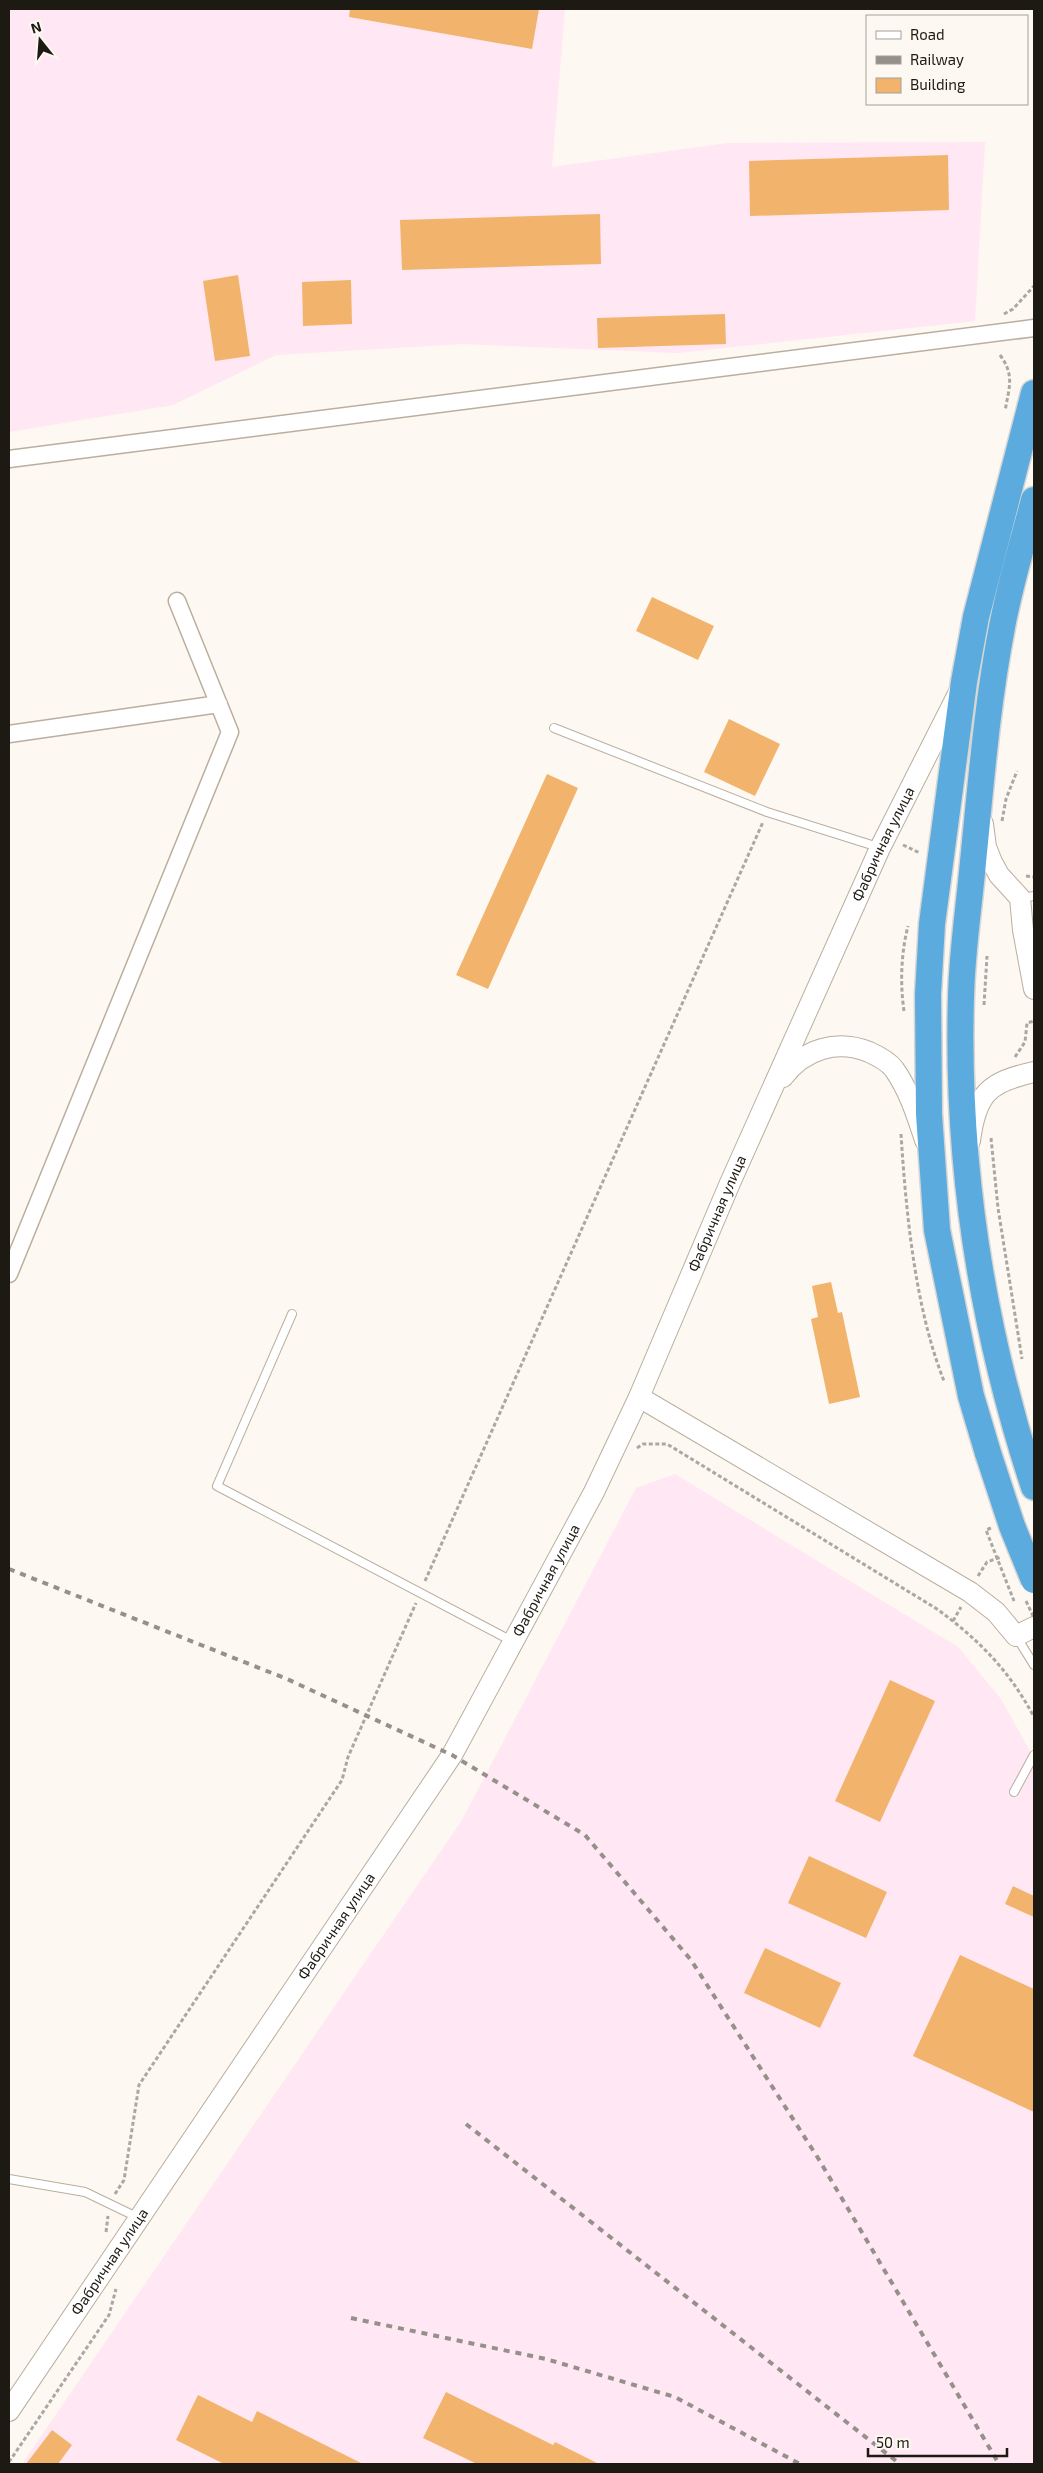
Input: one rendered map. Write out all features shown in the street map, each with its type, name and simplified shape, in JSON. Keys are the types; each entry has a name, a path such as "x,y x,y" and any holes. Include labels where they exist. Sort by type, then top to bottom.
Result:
{"highway":[{"path":"1034,394 976,617 964,682 932,924 928,994 927,1065 931,1157 937,1230 951,1303 971,1396 988,1453 1012,1526 1034,1580"},
{"path":"1034,500 1002,624 992,684 965,927 961,995 960,1064 966,1173 975,1249 989,1324 1004,1388 1034,1487"}],"street":[{"path":"9,460 1034,328"},
{"path":"9,1274 230,732 177,601"},
{"name":"Фабричная улица","path":"9,2411 452,1755 594,1492 639,1398 770,1094 888,845 900,804 964,682"},
{"path":"9,734 219,704"},
{"path":"979,798 989,854 999,875 1027,897 1023,930 1034,989"},
{"path":"770,1094 791,1067 806,1055 844,1045 861,1049 878,1056 893,1067 907,1093 931,1157"},
{"path":"966,1173 970,1134 983,1096 991,1086 1002,1080 1034,1072"},
{"path":"639,1398 970,1592 1025,1631"}],"lane":[{"path":"554,728 767,812 888,845"},
{"path":"292,1314 216,1486 513,1642"},
{"path":"1025,1631 1034,1665"},
{"path":"1014,1792 1034,1755"},
{"path":"9,2179 85,2192 139,2218"}],"path":[{"path":"1001,316 1013,309 1034,286"},
{"path":"1002,824 1006,799 1017,771"},
{"path":"105,2242 109,2204 124,2180 139,2085 342,1780 348,1757 420,1592 767,812"},
{"path":"888,845 925,856"},
{"path":"1023,874 1034,877"},
{"path":"1011,1063 1025,1042 1027,1023 1034,1022"},
{"path":"901,1124 906,1195 918,1281 933,1354 947,1390"},
{"path":"990,1131 998,1208 1023,1365"},
{"path":"633,1450 643,1444 667,1444 953,1621 993,1656 1022,1695 1034,1717"},
{"path":"996,1526 986,1530 1014,1601"},
{"path":"953,1621 987,1562 1003,1556"},
{"path":"9,2462 110,2315 118,2280"}],"shaded area":[{"path":"9,9 565,9 552,167 728,143 985,142 975,321 678,353 463,344 276,355 173,405 9,432"},
{"path":"675,1474 958,1647 1001,1699 1034,1758 1034,2464 22,2464 462,1820 636,1488"}],"building":[{"path":"350,9 539,9 532,49 349,17"},
{"path":"948,155 949,210 750,216 749,161"},
{"path":"600,214 601,264 402,270 400,220"},
{"path":"238,275 250,356 215,361 203,281"},
{"path":"351,280 352,324 303,326 302,282"},
{"path":"725,314 726,344 598,348 597,318"},
{"path":"652,597 714,626 698,660 636,631"},
{"path":"729,719 780,744 755,796 704,772"},
{"path":"547,774 578,788 488,989 456,975"},
{"path":"831,1282 838,1313 842,1312 860,1397 829,1404 811,1319 818,1317 812,1286"},
{"path":"890,1680 935,1701 880,1822 835,1801"},
{"path":"809,1856 887,1892 866,1938 788,1903"},
{"path":"1013,1886 1034,1896 1034,1917 1005,1904"},
{"path":"765,1948 841,1983 820,2028 744,1993"},
{"path":"960,1955 1034,1989 1034,2112 913,2056"},
{"path":"446,2392 553,2445 555,2442 599,2464 477,2464 423,2438"},
{"path":"198,2395 252,2422 257,2411 363,2464 224,2464 176,2440"},
{"path":"52,2430 72,2445 58,2464 26,2464"}],"railway":[{"path":"9,1569 287,1679 452,1755 585,1835 691,1960 818,2158 999,2464"},
{"path":"466,2124 900,2464"},
{"path":"351,2318 546,2359 675,2397 800,2464"}]}
